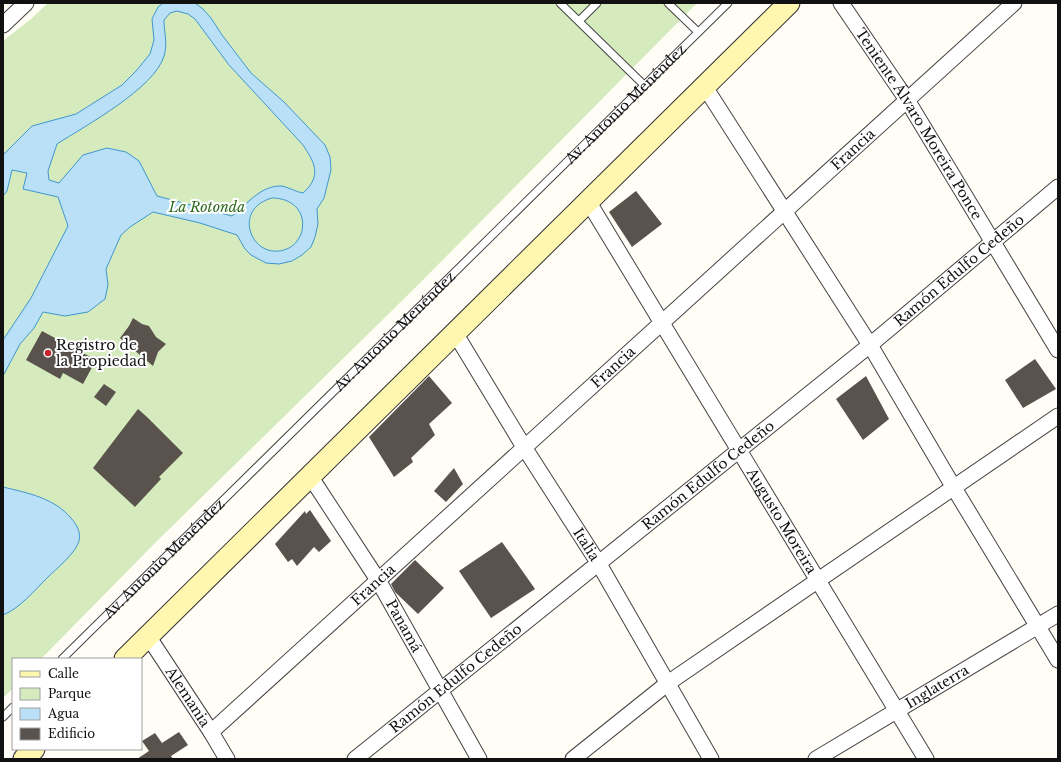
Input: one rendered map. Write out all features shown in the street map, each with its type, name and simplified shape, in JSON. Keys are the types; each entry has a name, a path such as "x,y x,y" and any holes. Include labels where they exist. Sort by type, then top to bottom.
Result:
{"street":[{"path":"3,25 26,3"},
{"path":"126,658 789,3"},
{"name":"Teniente Álvaro Moreira Ponce","path":"841,3 907,100 1058,350"},
{"name":"Francia","path":"211,732 1014,3"},
{"path":"705,86 870,345 1058,660"},
{"name":"Ramón Edulfo Cedeño","path":"355,759 870,345 1058,187"},
{"name":"Augusto Moreira","path":"588,201 926,759"},
{"name":"Italia","path":"455,333 524,447 598,564 711,759"},
{"path":"573,759 668,683 1058,416"},
{"name":"Panamá","path":"310,476 378,580 479,759"},
{"name":"Inglaterra","path":"816,759 1058,614"},
{"name":"Alemania","path":"148,636 227,759"}],"lane":[{"path":"560,3 644,85"},
{"path":"579,22 598,3"},
{"path":"668,3 698,32"},
{"name":"Av. Antonio Menéndez","path":"63,658 728,3"},
{"path":"3,717 12,708"}],"green space":[{"name":"La Rotonda","path":"48,3 697,3 416,287 155,543 42,658 12,658 12,689 3,698 3,41 31,19"}],"water":[{"path":"163,3 195,3 203,9 251,73 284,102 325,145 330,157 331,170 324,198 317,209 318,224 311,247 292,261 279,264 266,263 251,255 245,249 237,235 200,223 153,212 130,227 121,235 106,269 108,285 105,299 88,312 65,316 43,312 34,328 20,344 3,376 3,340 31,298 68,226 58,197 23,189 27,173 12,170 7,191 3,196 3,155 32,126 76,114 122,85 150,54 154,40 152,19 158,7","holes":["177,11 188,14 195,19 229,65 303,145 311,158 315,169 313,181 303,193 282,186 267,189 255,196 232,216 157,196 139,161 126,152 107,148 83,155 59,183 49,180 48,171 57,144 101,117 134,93 158,68 165,51 166,42 164,20 170,13","272,198 285,200 296,207 302,217 303,224 299,239 291,247 276,251 266,249 257,243 251,234 249,224 252,213 259,204"]},
{"path":"3,487 40,497 57,506 75,523 79,532 79,541 74,551 65,561 21,604 3,615"}],"building":[{"path":"636,191 662,224 632,247 609,212"},
{"path":"133,318 142,324 149,326 156,337 166,344 158,352 153,366 120,338"},
{"path":"42,331 96,360 83,384 63,373 60,379 26,360"},
{"path":"1035,359 1056,389 1023,408 1005,380"},
{"path":"429,376 452,403 429,424 435,435 411,458 413,462 394,477 369,437"},
{"path":"866,376 889,419 863,440 836,399"},
{"path":"104,384 116,392 106,406 94,397"},
{"path":"138,409 183,453 159,477 161,479 135,507 93,468"},
{"path":"454,468 463,484 446,502 434,491"},
{"path":"310,510 331,541 319,552 314,547 297,566 292,559 288,562 275,544 305,511 306,514"},
{"path":"502,542 535,589 491,618 459,571"},
{"path":"415,560 444,588 418,614 395,592 391,584"},
{"path":"179,732 188,745 171,756 173,759 137,759 149,751 142,741 155,733 162,743"}],"place":[{"name":"Registro de la Propiedad","path":"48,353"}]}
